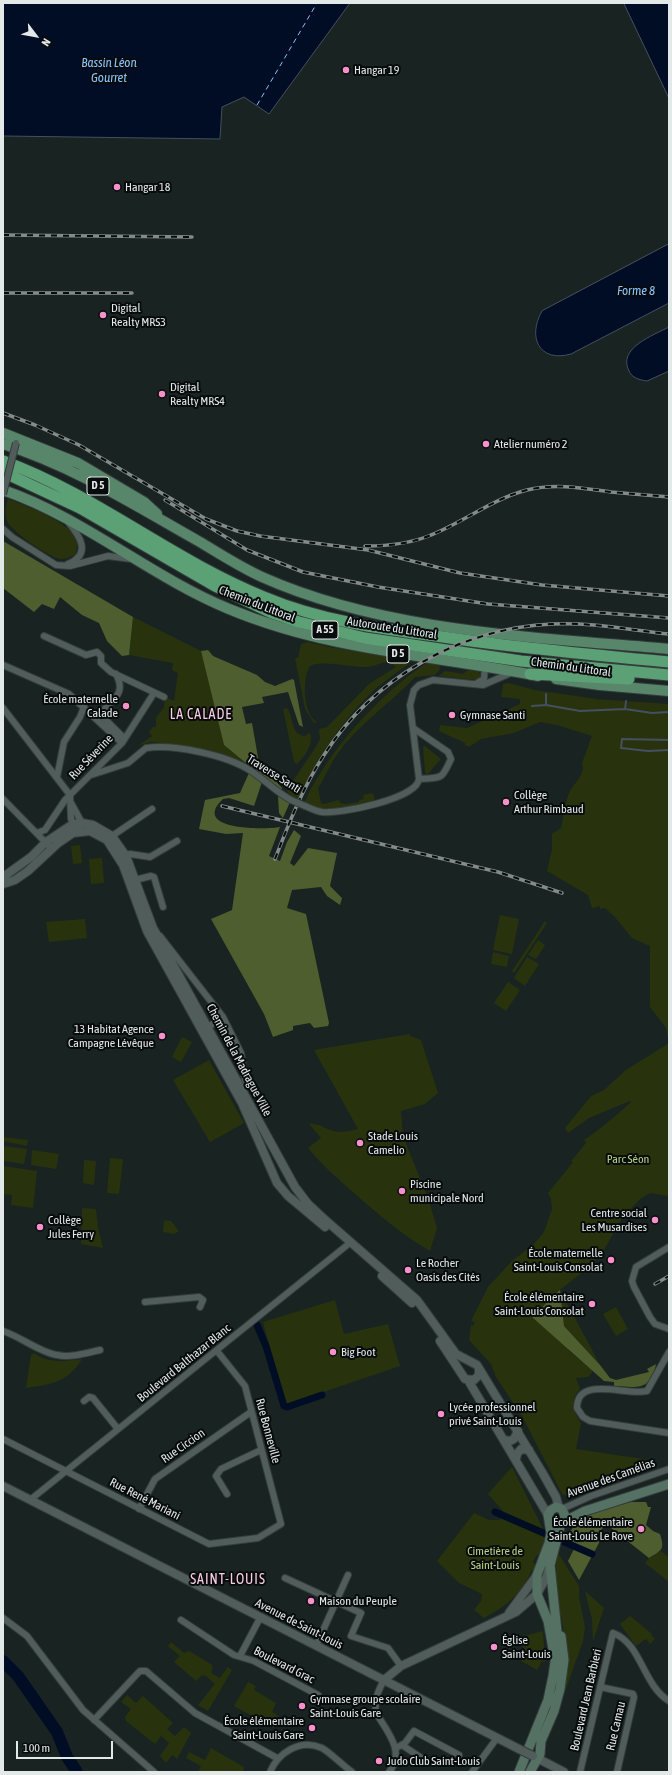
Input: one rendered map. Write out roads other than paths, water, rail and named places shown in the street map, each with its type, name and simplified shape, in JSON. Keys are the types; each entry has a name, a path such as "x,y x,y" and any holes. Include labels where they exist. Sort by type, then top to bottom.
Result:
{"highway":[{"name":"Autoroute du Littoral","path":"3,461 66,489 218,576 263,597 305,612 383,629 521,648 669,662"},
{"name":"Autoroute du Littoral","path":"3,472 74,505 215,586 272,613 299,622 365,638 506,659 560,666 669,675"},
{"path":"530,674 669,681"}],"main road":[{"path":"3,433 17,441 78,463 144,502 170,526"},
{"name":"D 5","path":"3,444 57,464 170,526"},
{"name":"Chemin du Littoral","path":"3,490 31,501 64,518 194,593 229,609 287,631 356,647 530,674 576,683 669,691"},
{"name":"Chemin du Littoral","path":"170,526 261,576 305,594 357,610 413,621 535,638 669,648"},
{"path":"555,1664 548,1621 537,1594 537,1575 547,1553 551,1533 549,1518 553,1508 577,1509 669,1477"},
{"path":"549,1518 555,1524 585,1511 669,1484"},
{"path":"530,1772 554,1711 563,1671 563,1648 550,1565 565,1516 561,1509"},
{"path":"557,1541 574,1519 585,1511"},
{"path":"519,1772 548,1700 558,1641 556,1610"}],"street":[{"path":"3,494 17,441"},
{"path":"63,566 72,562 79,556 82,545 78,534 64,518"},
{"path":"3,529 12,537 56,565 70,566 108,556 130,558 142,563"},
{"path":"44,636 86,655 97,652 101,656 101,663 116,674 164,698"},
{"path":"3,665 64,691 84,706 123,740"},
{"path":"469,685 482,681 485,667"},
{"path":"413,728 448,752 451,759 444,775 440,777 418,779 413,728 411,698 414,690 419,685 433,680 469,685 483,685 514,672"},
{"path":"116,674 121,686 120,691 100,714 123,740"},
{"name":"Rue Séverine","path":"70,798 123,740 154,693"},
{"path":"57,777 64,742 80,716 84,706"},
{"path":"3,708 57,777 70,798 81,827 52,849 28,871 15,880 3,884"},
{"name":"Traverse Santi","path":"91,775 128,763 146,748 186,750 214,755 240,765 249,770 278,793 304,806 317,811 326,812 365,807 414,788 417,786 418,779"},
{"path":"3,798 52,849"},
{"path":"70,798 73,824"},
{"path":"37,832 45,830 70,798"},
{"path":"109,838 152,809"},
{"name":"Chemin de la Madrague Ville","path":"3,877 31,857 46,842 73,824 81,827 100,828 123,857 135,880 154,936 170,958 294,1187 308,1204 349,1244 415,1305 461,1373"},
{"path":"123,857 130,854 150,857 177,841"},
{"name":"Chemin de la Madrague Ville","path":"123,857 154,936 185,1001 242,1103 273,1174 288,1196 417,1300 453,1350 471,1362"},
{"path":"135,880 152,876 154,877 163,908"},
{"path":"154,936 162,937 223,1017 241,1053 245,1080"},
{"path":"185,1001 186,996 178,982 180,977 190,974"},
{"path":"190,1008 202,1024 208,1027 223,1017"},
{"path":"275,1166 285,1169 281,1178 273,1174 275,1166"},
{"name":"Boulevard Balthazar Blanc","path":"30,1500 349,1244"},
{"path":"669,1247 636,1268 632,1281 650,1317 656,1324 669,1329"},
{"path":"145,1302 199,1297 203,1300 200,1307"},
{"path":"3,1332 16,1335 47,1352 57,1355 100,1350"},
{"name":"Rue Bonneville","path":"217,1351 245,1386 281,1524"},
{"path":"669,1352 647,1391 589,1389 580,1396 577,1408 581,1416 590,1421 669,1432"},
{"path":"549,1518 516,1459 468,1380 462,1376 461,1373 463,1365 471,1362 477,1365 518,1431 556,1497 561,1509"},
{"path":"468,1380 477,1378 479,1369"},
{"path":"84,1401 89,1397 93,1398 118,1429"},
{"name":"Rue Ciccion","path":"139,1509 155,1479 251,1412"},
{"path":"504,1440 510,1441 514,1439 518,1431"},
{"name":"Rue René Mariani","path":"3,1439 209,1544 258,1538 281,1524"},
{"path":"516,1459 517,1454 521,1449 529,1450"},
{"path":"227,1494 216,1476 221,1469 261,1450"},
{"name":"Avenue des Camélias","path":"561,1509 592,1496 669,1469"},
{"name":"Avenue de Saint-Louis","path":"3,1486 564,1772"},
{"path":"389,1772 395,1763 396,1748 376,1713 375,1701 384,1680 401,1666 516,1612 537,1594 547,1576 550,1565"},
{"path":"316,1646 348,1575"},
{"path":"504,1618 537,1575"},
{"path":"285,1578 361,1613 352,1636 388,1648 401,1666"},
{"path":"3,1618 28,1636 83,1710 154,1772"},
{"name":"Boulevard Grac","path":"240,1656 260,1618"},
{"name":"Boulevard Grac","path":"181,1620 234,1655 254,1661 318,1695"},
{"name":"Boulevard Jean Barbieri","path":"580,1772 613,1633 622,1637 631,1646 647,1677 658,1694 669,1702"},
{"path":"94,1720 140,1671 146,1671 195,1713 277,1758"},
{"name":"Rue Camau","path":"600,1687 633,1694 634,1697 617,1772"},
{"path":"396,1748 402,1745 414,1731 459,1755"},
{"path":"472,1772 497,1738"},
{"path":"402,1745 423,1759"},
{"path":"270,1772 277,1758 291,1749 300,1746 317,1747 326,1751 352,1772"}],"water":[{"name":"Bassin Léon Gourret","path":"3,3 350,3 269,114 244,97 222,107 220,139 3,136"},
{"path":"624,3 669,3 669,98"},
{"name":"Forme 8","path":"669,244 669,303 571,354 560,356 551,355 539,346 536,338 536,330 542,311"},
{"path":"669,327 669,371 647,381 634,377 629,371 627,363 628,356 632,349 647,338"}],"waterway":[{"path":"546,694 546,705"},
{"path":"625,709 626,701"},
{"path":"532,706 546,705 580,711 625,709 652,713 669,712"},
{"path":"669,740 622,739 621,748 648,751 669,750"},
{"path":"257,1325 266,1346 284,1406 287,1407 322,1395"},
{"path":"495,1512 592,1554"},
{"path":"3,1661 18,1676 57,1732 67,1757 77,1772"}],"railway":[{"path":"3,235 192,237"},
{"path":"3,293 132,293"},
{"path":"3,413 35,425 79,445 206,519 237,531 260,536 368,550 460,573 542,585 669,596"},
{"path":"365,546 382,546 415,541 443,530 502,499 527,490 538,488 569,487 669,497"},
{"path":"165,500 247,550 303,572 378,587 488,604 669,618"},
{"path":"275,859 309,780 316,767 344,727 368,703 394,681 422,662 453,647 485,635 518,628 552,624 581,624 669,634"},
{"path":"222,806 498,872 562,893"},
{"path":"655,1284 669,1276"}],"place":[{"name":"Hangar 19","path":"346,70"},
{"name":"Hangar 18","path":"117,187"},
{"name":"Digital Realty MRS3","path":"103,315"},
{"name":"Digital Realty MRS4","path":"162,394"},
{"name":"Atelier numéro 2","path":"486,444"},
{"name":"École maternelle Calade","path":"126,706"},
{"name":"Gymnase Santi","path":"452,715"},
{"name":"Collège Arthur Rimbaud","path":"506,802"},
{"name":"13 Habitat Agence Campagne Lévêque","path":"162,1036"},
{"name":"Stade Louis Camelio","path":"360,1143"},
{"name":"Piscine municipale Nord","path":"402,1191"},
{"name":"Centre social Les Musardises","path":"655,1220"},
{"name":"Collège Jules Ferry","path":"40,1227"},
{"name":"École maternelle Saint-Louis Consolat","path":"611,1260"},
{"name":"Le Rocher Oasis des Cités","path":"408,1270"},
{"name":"École élémentaire Saint-Louis Consolat","path":"592,1304"},
{"name":"Big Foot","path":"333,1352"},
{"name":"Lycée professionnel privé Saint-Louis","path":"441,1414"},
{"name":"École élémentaire Saint-Louis Le Rove","path":"641,1529"},
{"name":"Maison du Peuple","path":"311,1601"},
{"name":"Église Saint-Louis","path":"494,1647"},
{"name":"Gymnase groupe scolaire Saint-Louis Gare","path":"302,1706"},
{"name":"École élémentaire Saint-Louis Gare","path":"312,1728"},
{"name":"Judo Club Saint-Louis","path":"379,1761"}],"district":[{"name":"LA CALADE","path":"201,715"},
{"name":"SAINT-LOUIS","path":"228,1580"}],"park label":[{"name":"Parc Séon","path":"628,1159"},
{"name":"Cimetière de Saint-Louis","path":"495,1558"}]}
